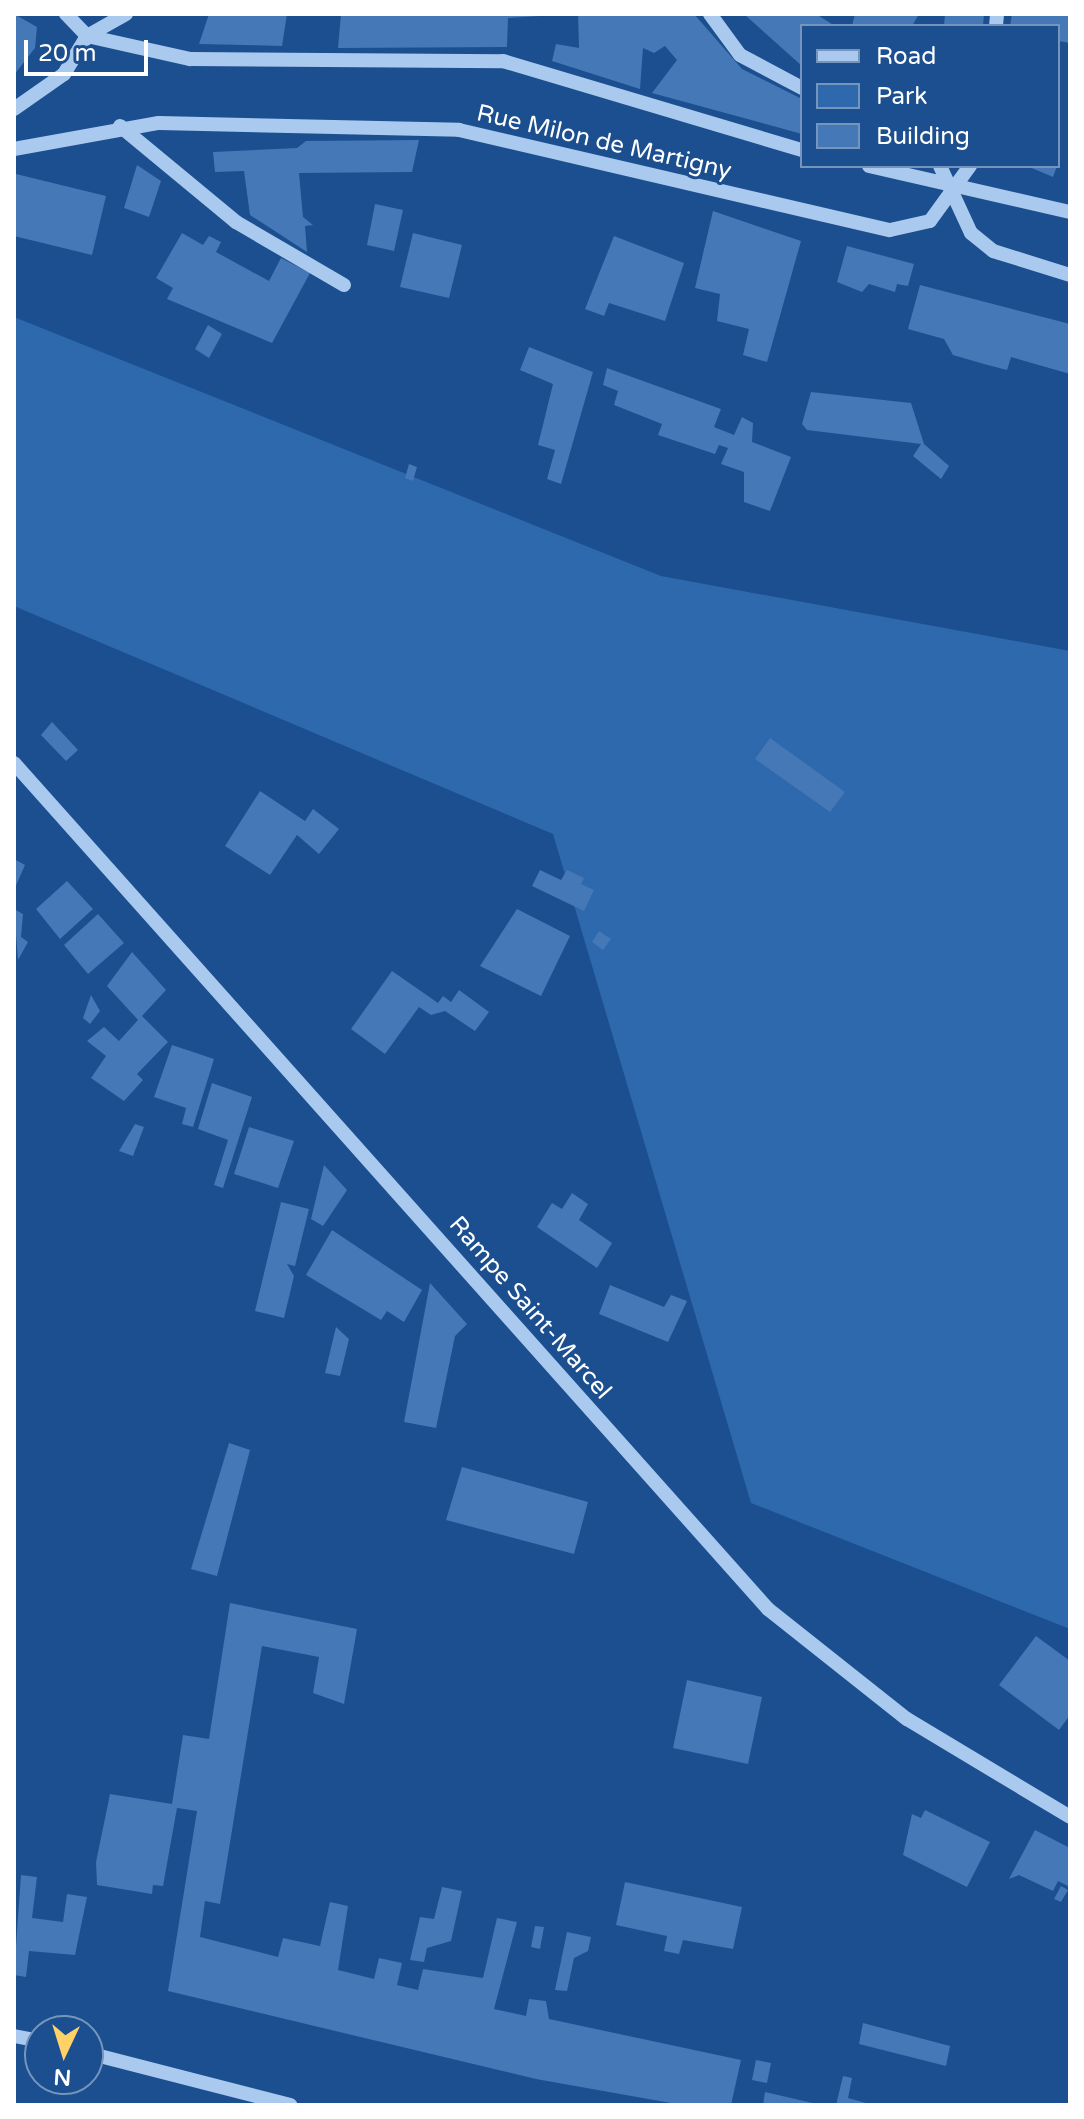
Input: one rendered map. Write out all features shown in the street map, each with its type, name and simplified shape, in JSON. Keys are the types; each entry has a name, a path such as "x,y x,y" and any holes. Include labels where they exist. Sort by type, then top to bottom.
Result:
{"street":[{"path":"66,14 87,36 136,51 243,63 503,61 800,149"},
{"path":"14,109 64,74 87,36 126,14"},
{"path":"710,14 740,55 800,87"},
{"path":"120,126 236,222 344,285"},
{"name":"Rue Milon de Martigny","path":"14,149 120,126 459,130 890,230 930,221 952,185 968,168"},
{"path":"878,168 1070,212"},
{"path":"941,168 952,185 971,233 993,251 1070,275"},
{"name":"Rampe Saint-Marcel","path":"14,763 768,1609 907,1719 1070,1817"},
{"path":"104,2057 290,2105"}],"green space":[{"path":"14,317 661,576 1070,651 1070,1629 751,1503 553,834 14,606"}],"building":[{"path":"14,14 37,27 35,48 14,75"},
{"path":"209,14 287,14 282,46 199,44"},
{"path":"341,14 540,16 508,18 507,47 338,48"},
{"path":"578,14 694,14 742,69 800,98 800,133 652,93 677,60 665,46 654,53 643,48 640,89 552,61 556,44 579,48"},
{"path":"744,14 816,14 832,24 800,24 800,64"},
{"path":"855,14 919,14 913,24 852,24"},
{"path":"945,14 984,14 983,24 944,24"},
{"path":"1012,14 1070,14 1070,43 1060,41 1060,24 1010,24"},
{"path":"419,140 412,172 299,173 303,217 313,225 305,226 307,252 250,215 244,171 215,172 213,152 297,148 306,141"},
{"path":"137,165 161,181 149,217 124,208"},
{"path":"1032,168 1056,168 1053,177"},
{"path":"16,174 106,196 92,255 14,236"},
{"path":"375,204 403,210 394,251 367,245"},
{"path":"713,211 801,241 767,362 743,355 749,329 717,321 720,294 695,288"},
{"path":"182,233 203,245 209,236 221,242 216,252 269,281 281,258 310,273 272,343 167,299 173,288 156,278"},
{"path":"413,233 462,245 449,298 400,287"},
{"path":"614,236 684,263 665,321 609,303 604,316 585,309"},
{"path":"847,246 914,264 908,286 897,284 895,292 869,284 862,292 837,282"},
{"path":"920,285 1070,324 1070,374 1011,357 1007,370 984,364 953,355 944,339 908,329"},
{"path":"208,325 222,334 209,358 195,349"},
{"path":"529,347 593,372 561,484 547,479 555,450 538,445 553,384 520,370"},
{"path":"607,368 721,409 714,427 734,435 742,417 753,423 752,442 791,457 770,511 744,502 744,472 721,464 728,448 719,445 715,454 658,435 662,424 614,405 618,391 603,385"},
{"path":"811,392 911,403 924,444 949,466 941,479 913,456 921,444 807,430 802,424"},
{"path":"409,464 417,467 413,481 405,478"},
{"path":"52,722 78,750 66,761 41,735"},
{"path":"770,738 845,792 830,812 755,759"},
{"path":"260,791 305,821 313,809 339,829 319,854 297,835 270,875 225,846"},
{"path":"14,859 25,865 14,890"},
{"path":"540,870 561,880 567,870 584,878 581,884 594,890 584,911 532,886"},
{"path":"67,881 93,909 60,939 36,909"},
{"path":"14,909 23,914 21,937 28,942 18,960"},
{"path":"517,909 570,936 541,996 480,966"},
{"path":"98,914 124,943 88,974 64,945"},
{"path":"599,931 611,939 603,950 592,942"},
{"path":"132,952 166,990 142,1016 168,1042 137,1074 143,1080 124,1101 91,1078 106,1056 87,1041 104,1027 119,1041 138,1020 107,986"},
{"path":"392,971 438,1003 443,996 451,1002 459,990 489,1012 475,1031 445,1011 431,1015 419,1007 385,1054 351,1029"},
{"path":"91,995 100,1011 90,1024 83,1018"},
{"path":"172,1045 214,1059 193,1127 182,1124 186,1108 154,1097"},
{"path":"212,1083 252,1097 223,1188 214,1185 228,1140 198,1129"},
{"path":"135,1124 144,1127 133,1156 119,1151"},
{"path":"249,1127 294,1141 278,1188 234,1174"},
{"path":"324,1165 347,1190 323,1226 311,1219"},
{"path":"572,1193 588,1204 579,1220 612,1243 597,1268 537,1227 552,1203 562,1209"},
{"path":"281,1202 309,1209 295,1266 287,1264 294,1276 284,1318 255,1311"},
{"path":"332,1230 422,1290 404,1322 387,1311 381,1320 306,1275"},
{"path":"430,1283 467,1324 455,1336 436,1428 404,1422"},
{"path":"610,1285 664,1307 671,1295 687,1301 668,1342 599,1314"},
{"path":"336,1327 349,1339 340,1376 325,1373"},
{"path":"229,1443 250,1450 217,1576 191,1569"},
{"path":"462,1467 588,1502 574,1554 446,1520"},
{"path":"230,1603 357,1629 344,1704 313,1693 319,1657 262,1646 220,1904 205,1901 200,1937 278,1957 283,1938 320,1946 330,1902 348,1906 338,1970 374,1979 379,1958 402,1963 397,1985 418,1990 423,1969 483,1978 497,1918 517,1922 494,2009 526,2016 529,1999 546,2001 549,2019 741,2060 731,2105 682,2105 536,2079 168,1991 197,1811 177,1808 163,1886 153,1885 152,1894 97,1885 96,1862 110,1794 172,1804 183,1735 209,1739"},
{"path":"1036,1636 1070,1661 1070,1715 1059,1730 999,1685"},
{"path":"687,1680 762,1697 748,1764 673,1748"},
{"path":"925,1810 990,1842 967,1887 903,1855 912,1814 921,1818"},
{"path":"1035,1830 1070,1848 1070,1887 1058,1881 1053,1891 1019,1875 1009,1879"},
{"path":"21,1875 37,1877 32,1918 63,1922 67,1894 87,1897 75,1955 29,1951 26,1977 14,1975"},
{"path":"625,1882 742,1907 733,1949 683,1940 679,1954 664,1951 667,1936 616,1925"},
{"path":"1061,1886 1068,1890 1061,1902 1054,1899"},
{"path":"442,1887 462,1891 451,1941 427,1948 424,1962 410,1960 420,1917 434,1919"},
{"path":"535,1926 544,1927 540,1949 531,1947"},
{"path":"567,1932 591,1937 588,1951 574,1958 567,1991 555,1990"},
{"path":"863,2023 950,2046 946,2066 859,2044"},
{"path":"756,2060 771,2063 767,2083 752,2080"},
{"path":"843,2076 852,2078 848,2098 873,2105 836,2105"},
{"path":"765,2092 817,2104 763,2105"}]}
